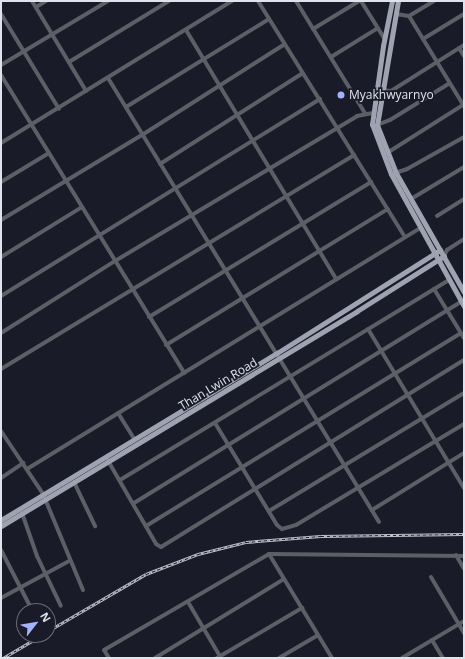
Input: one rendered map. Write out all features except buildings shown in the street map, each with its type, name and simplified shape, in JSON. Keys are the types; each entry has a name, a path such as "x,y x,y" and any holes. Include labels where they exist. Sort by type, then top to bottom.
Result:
{"main road":[{"path":"392,1 384,38 386,46 377,125 393,174 411,199 464,292"},
{"path":"398,1 396,14 386,46 372,124 376,139 420,228 463,304"},
{"name":"Than Lwin Road","path":"1,520 74,482 134,440 279,355 440,250"},
{"name":"Than Lwin Road","path":"1,526 44,497 106,459 444,256"}],"street":[{"path":"32,1 86,91"},
{"path":"36,7 46,1"},
{"path":"1,65 108,1"},
{"path":"69,62 169,1"},
{"path":"1,143 59,109 186,30 223,3 232,1"},
{"path":"258,1 405,237"},
{"path":"296,1 365,113"},
{"path":"313,29 360,1 384,38"},
{"path":"396,14 410,16 434,1"},
{"path":"1,14 59,109"},
{"path":"424,39 464,14"},
{"path":"387,153 464,106 410,16"},
{"path":"126,108 269,19"},
{"path":"331,57 378,28"},
{"path":"186,30 336,279"},
{"path":"1,220 65,180 142,135 285,44"},
{"path":"382,90 391,91 464,45"},
{"path":"459,48 464,56"},
{"path":"160,164 236,114 303,73"},
{"path":"1,76 184,373"},
{"path":"108,78 279,355 379,522"},
{"path":"377,125 390,120 450,83"},
{"path":"1,296 99,234 320,99"},
{"path":"1,334 115,261 193,217 337,128 365,113 373,113"},
{"path":"393,174 407,169 464,137"},
{"path":"1,182 49,153"},
{"path":"1,369 132,289 287,198 354,155"},
{"path":"411,199 464,167"},
{"path":"149,317 371,182"},
{"path":"437,216 464,199"},
{"path":"1,257 82,207"},
{"path":"166,345 318,250 388,209"},
{"path":"27,469 420,228"},
{"path":"440,250 446,250 464,239"},
{"path":"444,256 446,250"},
{"path":"120,480 449,280"},
{"path":"434,289 464,338"},
{"path":"134,503 447,310 463,304"},
{"path":"368,329 407,396 464,486"},
{"path":"146,526 461,333"},
{"path":"106,459 134,503 156,544 161,547 332,444 464,360"},
{"path":"269,511 464,393"},
{"path":"118,413 134,440"},
{"path":"215,423 227,445 279,528 290,528 464,424"},
{"path":"1,431 3,437 23,463 44,497 69,561 83,590"},
{"path":"372,510 464,453"},
{"path":"1,478 23,463"},
{"path":"74,482 95,526"},
{"path":"22,513 45,573 61,606"},
{"path":"1,550 29,603"},
{"path":"269,554 332,658"},
{"path":"109,658 104,650 269,554 464,556"},
{"path":"456,555 464,569"},
{"path":"1,598 69,561"},
{"path":"431,577 464,633"},
{"path":"156,658 284,579"},
{"path":"188,602 219,657 302,608"},
{"path":"405,657 464,621"},
{"path":"279,658 318,635"},
{"path":"432,640 443,658"}],"railway":[{"path":"56,626 146,574 198,554 246,542 321,536 464,534"},
{"path":"3,658 28,643"}],"place":[{"name":"Myakhwyarnyo","path":"341,95"}]}
